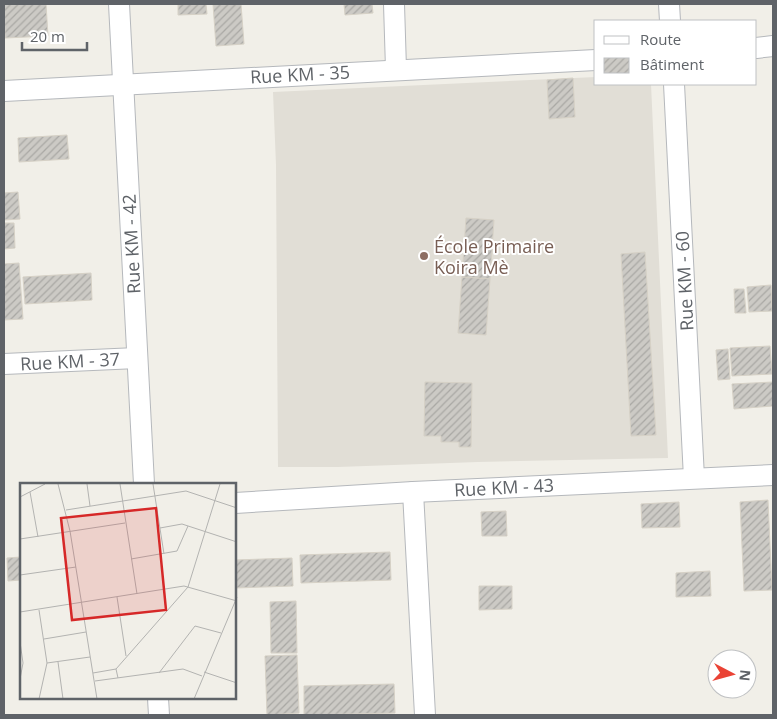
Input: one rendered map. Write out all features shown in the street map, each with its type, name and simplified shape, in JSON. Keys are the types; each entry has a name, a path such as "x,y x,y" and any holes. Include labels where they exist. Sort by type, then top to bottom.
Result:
{"street":[{"name":"Rue KM - 42","path":"119,4 144,483"},
{"path":"394,4 396,69"},
{"path":"669,4 670,20"},
{"path":"757,48 773,46"},
{"name":"Rue KM - 35","path":"4,91 123,83 594,60"},
{"name":"Rue KM - 60","path":"674,85 694,478"},
{"name":"Rue KM - 37","path":"4,364 137,358"},
{"name":"Rue KM - 43","path":"236,503 773,474"},
{"path":"413,492 425,715"},
{"path":"158,699 159,715"}],"shaded area":[{"path":"594,77 594,85 651,85 668,458 278,467 276,165 273,92"}],"building":[{"path":"4,4 46,4 48,36 5,38"},
{"path":"178,4 206,4 207,14 178,15"},
{"path":"213,4 241,4 244,44 216,46"},
{"path":"344,4 372,4 373,13 345,15"},
{"path":"573,78 575,117 549,119 547,80"},
{"path":"67,135 69,159 19,162 18,138"},
{"path":"18,192 20,219 4,220 4,193"},
{"path":"466,218 494,220 490,279 462,277"},
{"path":"4,223 14,223 15,248 4,249"},
{"path":"645,252 656,435 631,436 621,254"},
{"path":"19,263 23,319 4,320 4,264"},
{"path":"91,273 92,300 25,304 23,277"},
{"path":"462,277 490,279 486,335 458,333"},
{"path":"771,285 772,311 749,312 747,287"},
{"path":"734,289 744,289 746,313 735,313"},
{"path":"770,346 772,374 732,376 730,348"},
{"path":"728,349 730,379 718,380 716,350"},
{"path":"425,382 472,383 471,447 459,447 459,442 441,442 441,436 424,436"},
{"path":"773,382 773,406 734,409 732,384"},
{"path":"768,500 772,590 744,591 740,502"},
{"path":"679,502 680,527 642,528 641,504"},
{"path":"506,511 507,536 482,536 481,512"},
{"path":"390,552 391,580 301,583 300,555"},
{"path":"20,557 20,580 8,581 7,558"},
{"path":"292,558 293,586 236,588 236,560"},
{"path":"710,571 711,596 676,597 676,573"},
{"path":"479,586 512,586 512,609 479,610"},
{"path":"296,601 297,653 271,653 270,602"},
{"path":"297,655 299,713 267,715 265,656"},
{"path":"394,684 395,713 304,715 304,686"}],"place":[{"name":"École Primaire Koira Mè","path":"424,256"}]}
